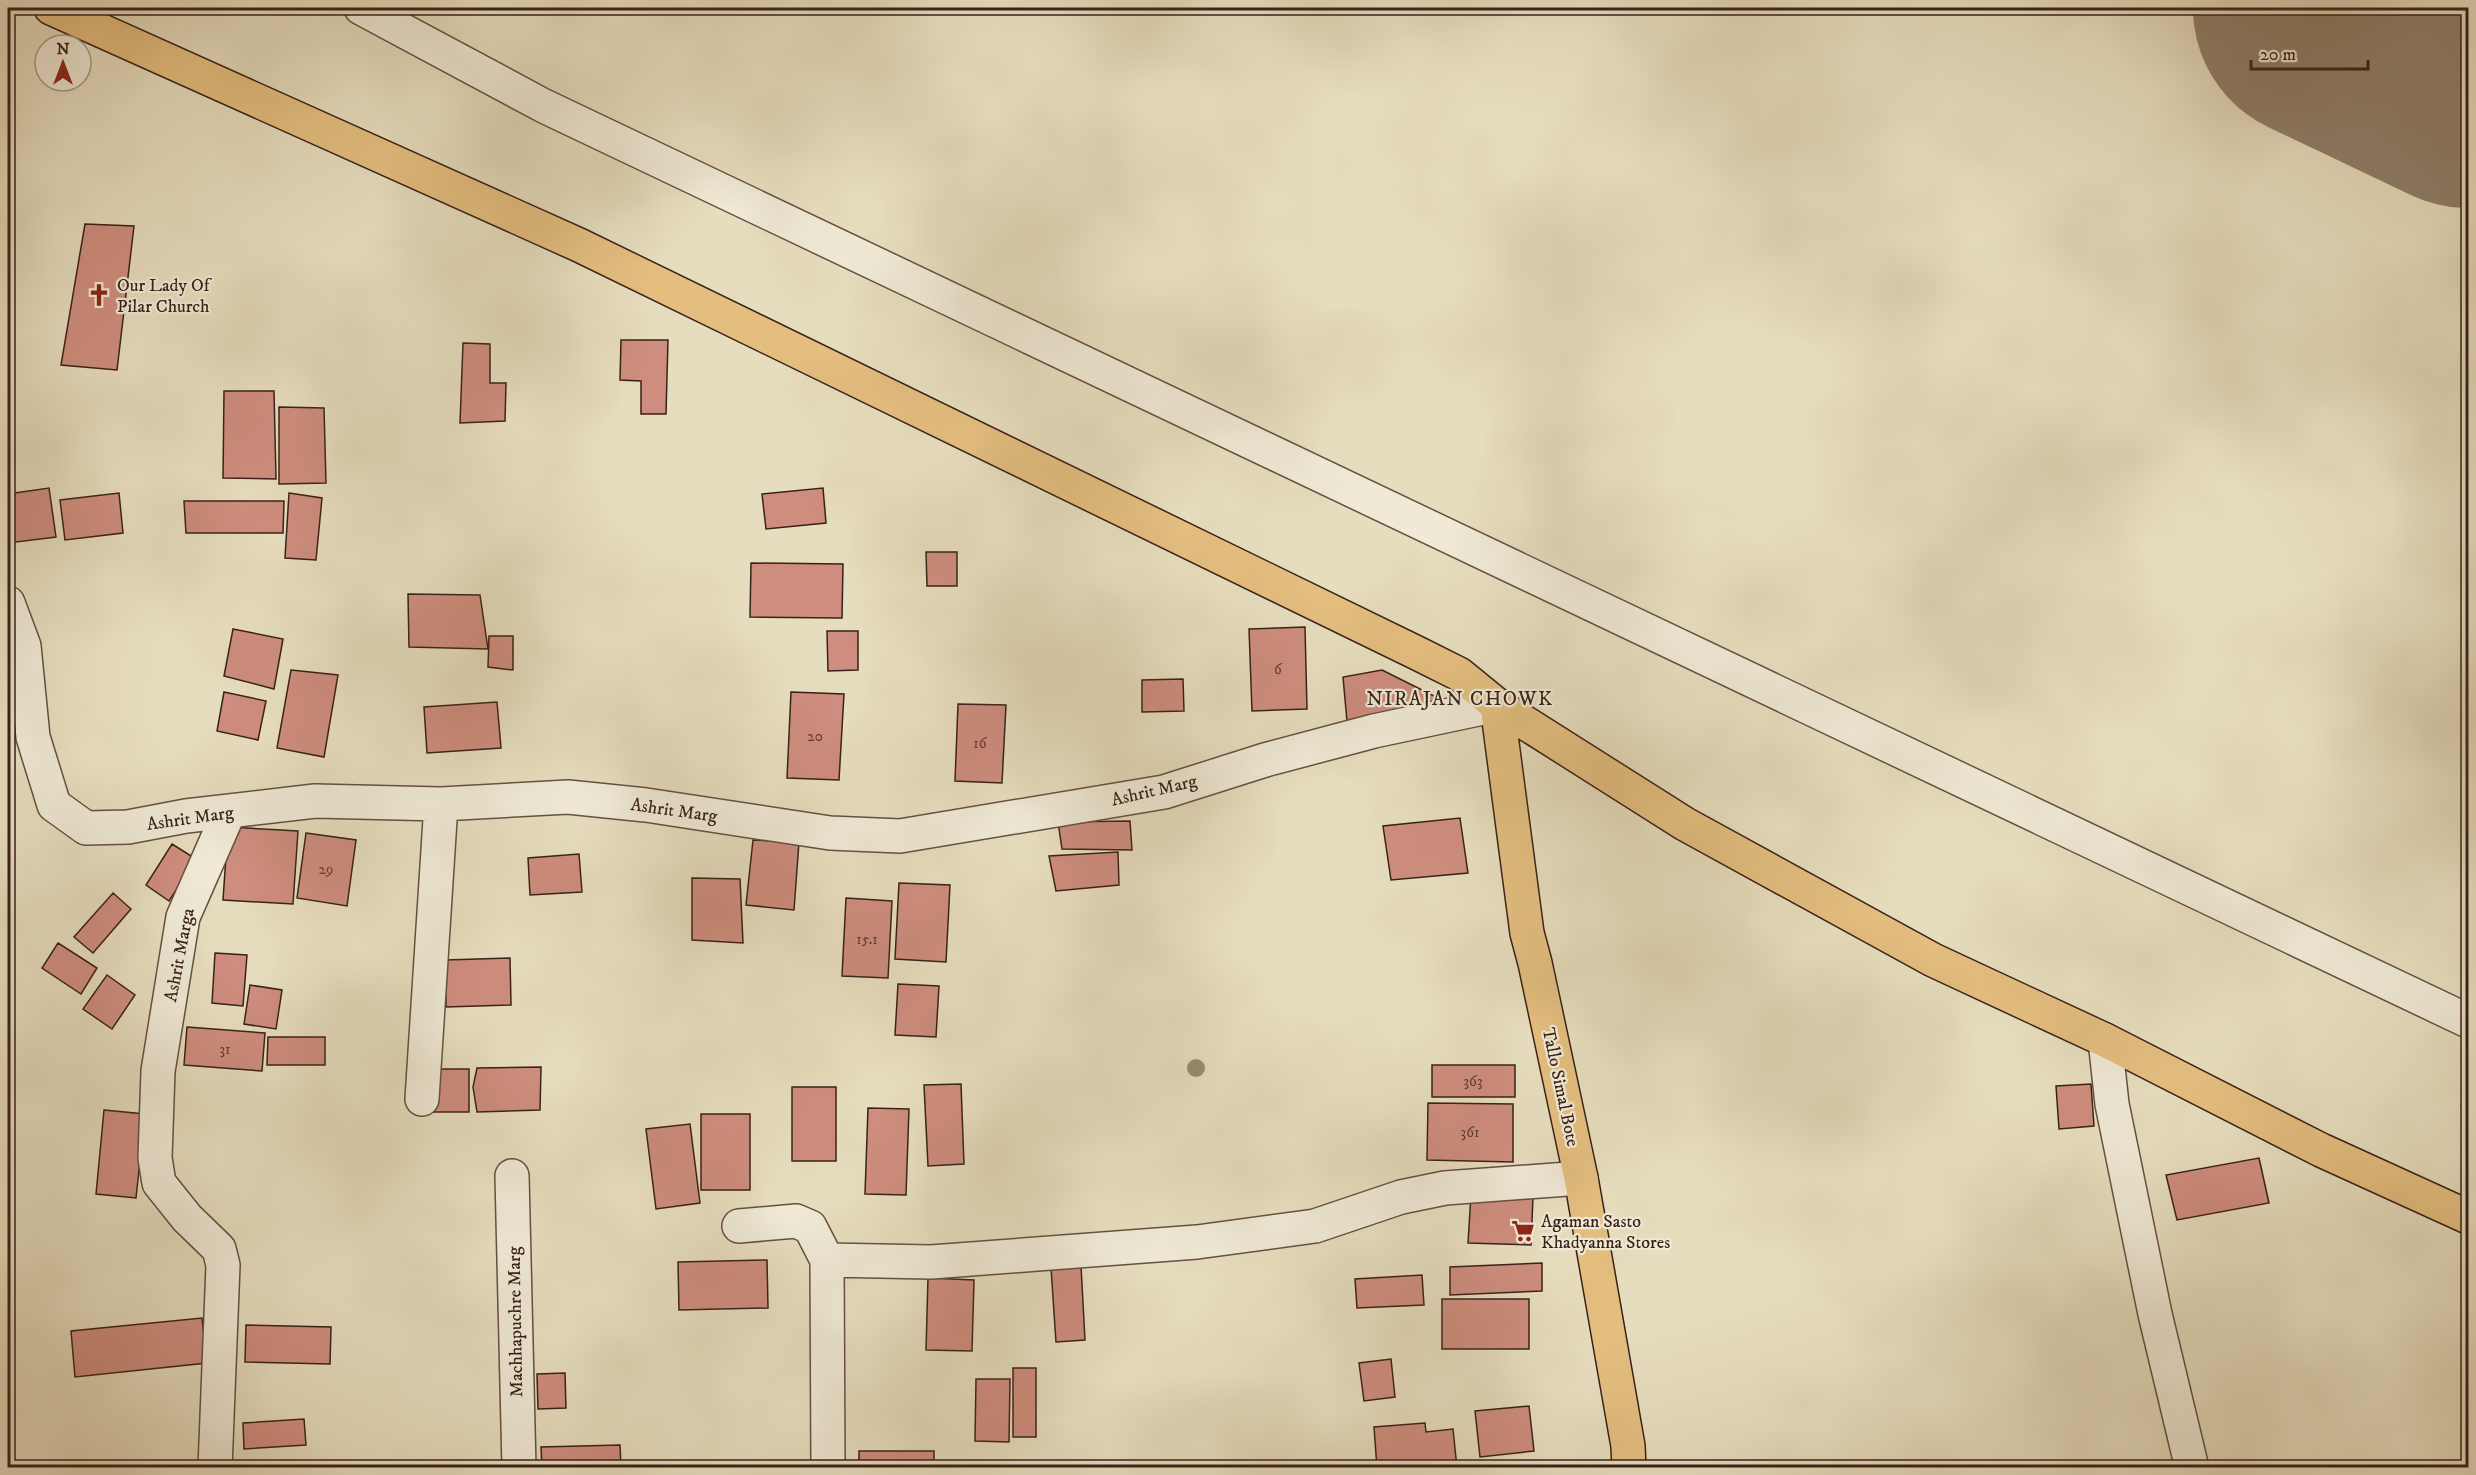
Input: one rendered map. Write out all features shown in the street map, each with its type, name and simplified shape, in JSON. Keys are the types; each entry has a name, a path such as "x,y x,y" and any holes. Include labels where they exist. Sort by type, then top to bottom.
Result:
{"main road":[{"path":"51,8 579,245 1459,674 1497,705 1695,830 1933,960 2105,1040 2321,1150 2469,1217"},
{"name":"Tallo Simal Bote","path":"1497,705 1527,933 1581,1178 1628,1446 1629,1467"}],"street":[{"path":"361,8 555,111 2469,1021"},
{"name":"Ashrit Marg","path":"8,603 24,645 33,737 54,805 86,828 128,827 186,816 315,801 441,804 568,797 646,805 830,833 900,836 1164,792 1265,760 1374,731 1497,705"},
{"path":"422,1099 441,804"},
{"name":"Ashrit Marga","path":"215,1467 223,1265 219,1249 187,1218 159,1183 155,1158 158,1071 183,917 229,812"},
{"path":"2105,1040 2112,1104 2156,1314 2192,1467"},
{"name":"Machhapuchre Marg","path":"512,1176 519,1467"},
{"path":"827,1260 931,1262 1197,1242 1315,1226 1401,1197 1445,1188 1581,1178"},
{"path":"739,1226 796,1221 810,1227 827,1260 828,1467"}],"building":[{"name":"Our Lady Of Pilar Church","path":"85,224 134,226 117,370 61,365"},
{"path":"621,340 668,340 666,414 641,414 641,381 620,380"},
{"path":"463,343 490,344 490,383 506,383 505,421 460,423"},
{"path":"224,391 274,391 276,479 223,478"},
{"path":"279,407 324,408 326,483 279,484"},
{"path":"49,488 56,537 8,543 8,494"},
{"path":"823,488 826,523 766,529 762,494"},
{"path":"119,493 123,533 65,540 60,500"},
{"path":"289,493 322,498 316,560 285,558"},
{"path":"184,501 284,501 283,533 186,533"},
{"path":"926,552 957,552 957,586 927,586"},
{"path":"751,563 843,564 842,618 750,617"},
{"path":"408,594 480,595 488,649 409,647"},
{"path":"1305,627 1307,709 1252,711 1249,629"},
{"path":"233,629 283,639 274,689 224,676"},
{"path":"827,631 858,631 858,670 828,671"},
{"path":"489,636 513,636 513,670 488,667"},
{"path":"291,670 338,675 324,757 277,748"},
{"path":"1382,670 1438,698 1423,712 1348,732 1343,677"},
{"path":"1183,679 1184,711 1142,712 1142,680"},
{"path":"224,692 266,701 258,740 217,731"},
{"path":"791,692 844,694 839,780 787,778"},
{"path":"497,702 501,748 427,753 424,707"},
{"path":"958,704 1006,705 1002,783 955,781"},
{"path":"1460,818 1468,873 1391,880 1383,826"},
{"path":"1130,821 1132,850 1062,849 1058,822"},
{"path":"228,827 298,831 293,904 223,900"},
{"path":"306,833 356,840 347,906 297,898"},
{"path":"753,840 799,842 794,910 746,905"},
{"path":"172,844 196,859 169,901 146,885"},
{"path":"1118,852 1119,885 1056,891 1049,856"},
{"path":"579,854 582,892 530,895 528,858"},
{"path":"692,878 740,879 743,943 692,940"},
{"path":"899,883 950,885 946,962 895,959"},
{"path":"113,893 131,909 93,953 74,937"},
{"path":"846,898 892,901 888,978 842,976"},
{"path":"58,943 97,968 81,994 42,968"},
{"path":"215,953 247,955 243,1006 212,1003"},
{"path":"510,958 511,1005 446,1007 445,960"},
{"path":"107,975 135,995 112,1029 83,1009"},
{"path":"898,984 939,986 936,1037 895,1035"},
{"path":"250,985 282,990 276,1029 244,1024"},
{"path":"187,1027 265,1033 262,1071 184,1065"},
{"path":"268,1037 325,1037 325,1065 267,1065"},
{"path":"1432,1065 1515,1065 1515,1097 1432,1097"},
{"path":"541,1067 540,1110 477,1112 473,1087 477,1068"},
{"path":"430,1069 469,1069 469,1112 430,1112"},
{"path":"961,1084 964,1164 928,1166 924,1085"},
{"path":"2091,1084 2094,1126 2059,1129 2056,1086"},
{"path":"792,1087 836,1087 836,1161 792,1161"},
{"path":"2468,1092 2468,1110 2461,1106"},
{"path":"1428,1103 1513,1104 1513,1162 1427,1160"},
{"path":"868,1108 909,1109 906,1195 865,1194"},
{"path":"104,1110 145,1114 136,1198 96,1194"},
{"path":"701,1114 750,1114 750,1190 701,1190"},
{"path":"690,1124 700,1203 656,1209 646,1129"},
{"path":"2259,1158 2269,1203 2177,1220 2166,1175"},
{"path":"1471,1194 1533,1197 1531,1245 1468,1243"},
{"path":"767,1260 768,1308 679,1310 678,1262"},
{"path":"1542,1263 1542,1291 1450,1295 1450,1267"},
{"path":"1081,1266 1085,1340 1056,1342 1051,1268"},
{"path":"1422,1275 1424,1305 1357,1308 1355,1279"},
{"path":"928,1278 974,1280 972,1351 926,1350"},
{"path":"1442,1299 1529,1299 1529,1349 1442,1349"},
{"path":"202,1318 207,1363 75,1377 71,1331"},
{"path":"246,1325 331,1327 330,1364 245,1362"},
{"path":"1391,1359 1395,1397 1364,1401 1359,1363"},
{"path":"1013,1368 1036,1368 1036,1437 1013,1437"},
{"path":"565,1373 566,1408 538,1409 537,1374"},
{"path":"976,1379 1010,1379 1009,1442 975,1441"},
{"path":"1529,1406 1534,1451 1480,1457 1475,1411"},
{"path":"304,1419 306,1445 244,1449 243,1423"},
{"path":"1425,1423 1426,1432 1453,1429 1457,1468 1377,1468 1374,1427"},
{"path":"620,1445 621,1468 542,1468 541,1447"},
{"path":"859,1451 934,1451 934,1468 859,1468"}],"runway":[{"path":"2325,8 2468,76"}],"place":[{"name":"Our Lady Of Pilar Church","path":"99,295"},
{"name":"Agaman Sasto Khadyanna Stores","path":"1523,1231"}],"district":[{"name":"NIRAJAN CHOWK","path":"1460,698"}]}
